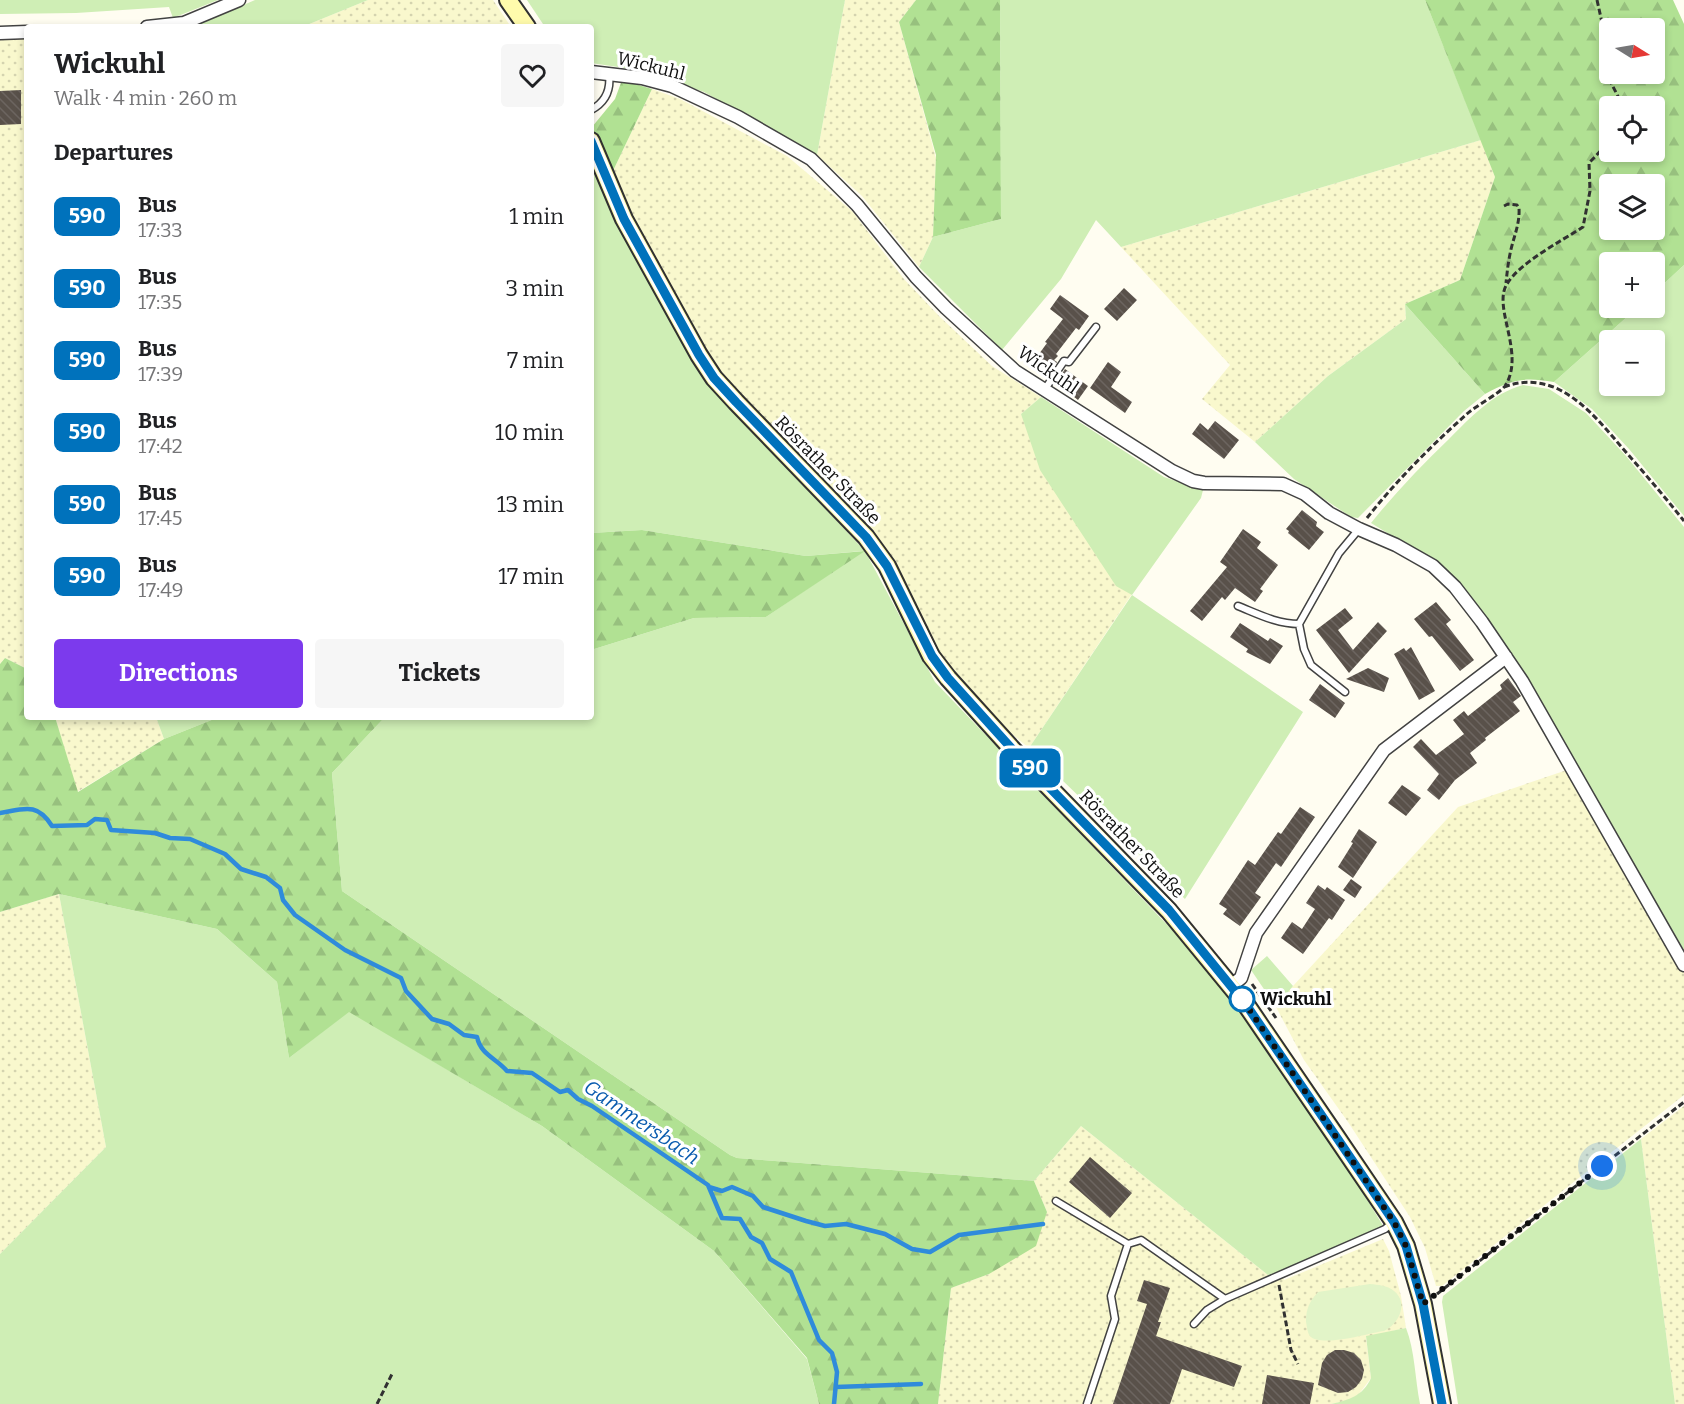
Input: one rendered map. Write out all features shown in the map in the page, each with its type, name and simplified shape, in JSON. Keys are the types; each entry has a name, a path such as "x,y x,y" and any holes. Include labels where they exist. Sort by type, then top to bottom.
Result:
{"street":[{"path":"180,24 238,0"},
{"path":"508,0 525,24"},
{"path":"0,33 24,32"},
{"name":"Wickuhl","path":"594,72 642,78 672,86 702,99 811,159 857,205 916,277 945,308 1015,371 1172,471 1193,481 1204,483 1283,484 1305,494 1329,513 1396,545 1433,566 1455,587 1522,681 1684,965"},
{"name":"Rösrather Straße","path":"594,148 624,219 714,378 866,537 887,566 932,656 948,678 1013,750 1169,910 1232,985 1394,1222 1406,1246 1423,1304 1442,1404"},
{"path":"1232,985 1241,978 1256,933 1384,750 1506,657"}],"lane":[{"path":"594,108 604,101 608,94 609,73"},
{"path":"1044,390 1064,361 1069,362 1096,327"},
{"path":"1344,692 1311,665 1304,649 1299,624 1339,553 1359,529"},
{"path":"1238,606 1286,624 1299,624"},
{"path":"1056,1202 1128,1244 1141,1240 1225,1299"},
{"path":"1194,1324 1208,1310 1225,1299 1385,1229 1394,1222"},
{"path":"1088,1404 1115,1319 1111,1296 1128,1244"}],"path":[{"path":"1597,0 1603,27 1601,57 1618,96"},
{"path":"1506,285 1522,267 1583,227 1590,191 1588,163 1599,152"},
{"path":"1504,206 1517,205 1520,215 1510,253 1503,306 1512,351 1510,370 1504,387"},
{"path":"1359,529 1391,490 1469,412 1504,387 1523,382 1547,385 1581,405 1607,430 1684,521"},
{"path":"1257,991 1270,1008"},
{"path":"1423,1304 1684,1102"},
{"path":"1277,1275 1291,1350 1299,1364"},
{"path":"377,1404 392,1374"}],"green space":[{"path":"0,0 218,0 173,18 169,7 76,13 0,14"},
{"path":"255,0 368,0 309,24 200,24"},
{"path":"368,0 493,0 509,24 309,24"},
{"path":"527,0 845,0 817,155 704,92 638,70 594,63 594,24 543,24"},
{"path":"845,0 916,0 899,22 936,158 933,237 919,267 862,196 817,155"},
{"path":"916,0 1000,0 1001,219 933,237 936,155 899,22"},
{"path":"1000,0 1425,0 1481,140 1121,247 1096,220 1061,279 1002,350 919,267 933,237 1001,219"},
{"path":"1425,0 1673,0 1684,24 1684,265 1665,283 1665,252 1599,252 1599,318 1626,318 1612,330 1599,330 1599,342 1554,382 1518,380 1485,394 1405,304 1460,280 1495,177"},
{"path":"24,32 24,668 5,658 0,664 0,33"},
{"path":"622,80 652,89 611,175 594,132 594,125 615,99"},
{"path":"652,89 680,99 787,156 852,211 904,279 939,316 992,366 1041,397 1021,414 1132,594 1029,748 990,716 939,657 908,596 714,369 646,245 611,175"},
{"path":"1481,140 1495,177 1460,280 1405,304 1406,319 1328,376 1255,442 1202,399 1230,365 1121,247"},
{"path":"594,168 626,241 717,393 865,551 935,682 1199,958 1232,1000 1331,1140 1385,1229 1293,1269 1268,1275 1081,1126 1034,1181 737,1158 342,891 332,773 382,720 594,720 594,649 694,618 766,617 863,551 806,556 642,530 594,533"},
{"path":"1684,265 1684,516 1629,449 1592,409 1554,382 1599,342 1599,396 1665,396 1665,330 1612,330 1626,318 1665,318 1665,283"},
{"path":"1405,304 1485,394 1464,411 1358,518 1351,517 1294,479 1255,442 1328,376 1406,319"},
{"path":"1523,385 1549,389 1586,413 1626,456 1684,527 1684,950 1514,659 1435,562 1371,523 1428,459 1474,415 1492,400"},
{"path":"1041,397 1164,477 1203,490 1201,498 1132,595 1116,586 1040,470 1021,414"},
{"path":"642,530 806,556 865,551 766,617 694,618 594,649 594,533"},
{"path":"1132,595 1303,712 1185,899 1029,748"},
{"path":"5,658 24,668 24,720 56,720 78,792 164,739 212,720 382,720 332,773 342,891 737,1158 1034,1181 1047,1212 1036,1246 989,1274 951,1288 938,1404 819,1404 807,1358 714,1251 542,1126 349,1012 289,1058 277,982 217,929 59,894 0,912 0,664"},
{"path":"56,720 157,720 164,739 77,792"},
{"path":"157,720 212,720 164,739"},
{"path":"1567,770 1684,965 1684,1095 1442,1286 1436,1286 1425,1248 1410,1217 1304,1060 1276,1007 1458,807"},
{"path":"59,894 106,1147 0,1254 0,912"},
{"path":"59,894 217,929 277,982 289,1058 349,1011 542,1126 714,1251 807,1359 819,1404 0,1404 0,1254 106,1147"},
{"path":"1267,956 1293,986 1276,1007 1251,970"},
{"path":"1684,1106 1684,1404 1675,1404 1641,1139"},
{"path":"1081,1126 1268,1275 1283,1276 1284,1280 1383,1239 1389,1251 1401,1296 1406,1328 1366,1337 1371,1378 1359,1394 1350,1400 1331,1404 938,1404 951,1288 989,1274 1047,1212 1034,1181"},
{"path":"1641,1139 1675,1404 1458,1404 1442,1302 1443,1296"},
{"path":"1370,1284 1394,1291 1401,1301 1398,1318 1389,1328 1345,1339 1324,1341 1310,1336 1306,1322 1307,1313 1310,1302 1318,1292"},
{"path":"1406,1328 1413,1356 1420,1404 1331,1404 1355,1396 1368,1384 1371,1378 1366,1336"}],"building":[{"path":"21,90 21,124 0,125 0,91"},
{"path":"1124,288 1137,300 1117,321 1104,309"},
{"path":"1060,295 1089,316 1079,330 1076,328 1056,354 1058,356 1054,360 1057,362 1047,376 1031,365 1063,319 1050,309"},
{"path":"1108,362 1121,372 1111,387 1132,402 1125,413 1090,388"},
{"path":"1065,369 1088,386 1078,400 1056,383"},
{"path":"1215,421 1239,440 1224,459 1192,434 1200,423 1208,430"},
{"path":"1302,510 1317,522 1316,526 1324,532 1309,550 1286,529"},
{"path":"1243,529 1261,542 1257,548 1278,565 1260,589 1263,591 1255,602 1235,588 1225,600 1222,597 1202,621 1190,611 1227,567 1220,562"},
{"path":"1436,602 1451,620 1446,624 1474,660 1460,671 1432,636 1429,637 1414,619"},
{"path":"1345,608 1353,618 1338,630 1353,650 1378,622 1387,631 1349,673 1316,630"},
{"path":"1240,623 1268,641 1270,638 1283,646 1270,664 1246,652 1248,649 1230,637"},
{"path":"1411,647 1435,691 1419,700 1394,654"},
{"path":"1368,668 1389,678 1384,692 1346,679"},
{"path":"1508,678 1521,696 1513,702 1520,711 1485,738 1486,740 1470,753 1477,763 1455,780 1439,800 1427,790 1439,774 1413,747 1421,739 1436,755 1464,734 1453,720 1464,711 1468,716 1502,689 1500,685"},
{"path":"1320,684 1345,703 1335,718 1309,700"},
{"path":"1402,785 1421,798 1406,816 1388,803"},
{"path":"1300,807 1315,817 1281,867 1276,863 1255,893 1261,897 1240,926 1223,914 1227,909 1219,904 1248,860 1255,865 1278,832 1281,834"},
{"path":"1359,829 1377,842 1353,878 1338,867"},
{"path":"1351,879 1362,887 1355,898 1343,890"},
{"path":"1318,885 1325,890 1327,887 1345,900 1332,920 1329,918 1303,954 1281,938 1292,922 1302,929 1315,909 1306,903"},
{"path":"1090,1157 1132,1193 1110,1218 1069,1182"},
{"path":"1144,1280 1170,1288 1158,1322 1161,1322 1156,1336 1242,1366 1234,1387 1182,1369 1170,1404 1113,1404 1147,1304 1137,1301"},
{"path":"1335,1350 1354,1353 1361,1360 1364,1370 1362,1379 1348,1392 1338,1393 1318,1385 1322,1363 1327,1355"},
{"path":"1267,1375 1314,1383 1310,1404 1262,1404"}],"waterway":[{"name":"Gammersbach","path":"0,813 23,809 35,810 41,813 52,826 87,825 95,819 107,820 111,830 155,833 170,838 190,839 225,854 241,869 266,877 280,888 283,900 295,915 345,950 401,978 406,991 432,1019 449,1024 464,1035 477,1037 485,1052 507,1071 532,1073 560,1092 568,1090 578,1099 592,1106 708,1185 722,1218 740,1219 751,1237 762,1243 770,1259 791,1272 819,1340 832,1353 837,1372 834,1404"},
{"path":"709,1187 722,1191 732,1187 753,1196 763,1207 825,1226 846,1224 885,1234 912,1249 930,1252 959,1235 1043,1224"},
{"path":"836,1387 921,1384"}],"bus line":[{"name":"590","path":"594,148 624,219 714,378 866,537 887,566 932,656 948,678 1013,750 1169,910 1232,985 1394,1222 1406,1246 1423,1304 1442,1404"}],"place":[{"name":"Wickuhl","path":"1242,999"}],"route":[{"path":"1242,999 1240,996 1394,1222 1406,1246 1423,1304 1602,1166"}]}
